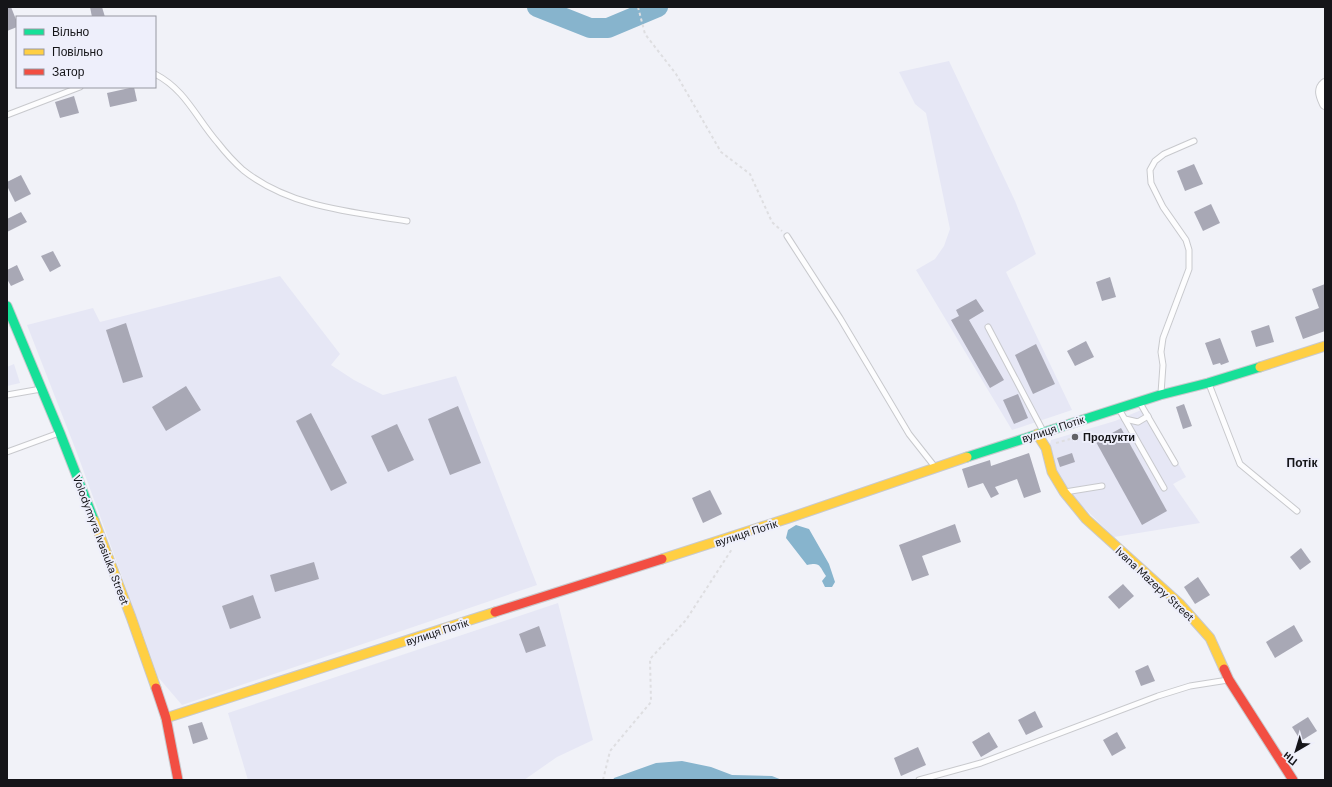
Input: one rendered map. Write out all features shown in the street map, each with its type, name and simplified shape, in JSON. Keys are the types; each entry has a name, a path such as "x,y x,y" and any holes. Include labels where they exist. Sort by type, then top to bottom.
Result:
{"street":[{"path":"1325,84 1322,87 1321,93 1325,104"},
{"name":"Volodymyra Ivasiuka Street","path":"7,306 60,433 131,617 166,718 178,780"},
{"name":"вулиця Потік","path":"166,718 742,534 935,467 1040,433 1160,396 1208,383 1325,346"},
{"name":"Ivana Mazepy Street","path":"1040,433 1046,448 1052,472 1064,492 1086,519 1179,603 1210,638 1229,680 1293,780"}],"lane":[{"path":"156,75 168,81 183,96 218,143 243,170 272,188 321,206 407,221"},
{"path":"7,115 77,88"},
{"path":"1160,396 1163,365 1161,352 1163,338 1189,269 1189,250 1186,240 1163,207 1151,182 1150,170 1155,161 1164,154 1194,141"},
{"path":"787,236 840,318 909,434 935,467"},
{"path":"988,327 1040,433"},
{"path":"1208,383 1240,464 1297,511"},
{"path":"7,395 42,389"},
{"path":"1140,402 1175,463"},
{"path":"1119,409 1164,488"},
{"path":"1125,419 1138,422 1148,416"},
{"path":"7,452 60,433"},
{"path":"1064,492 1102,486"},
{"path":"919,780 981,763 1158,696 1190,686 1229,680"}],"path":[{"path":"638,7 645,34 676,74 721,152 750,174 772,222 787,236"},
{"path":"602,780 610,751 651,702 650,659 686,620 742,534"}],"shaded area":[{"path":"949,61 1015,201 1036,254 1006,272 1072,410 1012,430 916,270 935,259 944,246 950,229 926,113 915,104 899,72"},
{"path":"280,276 340,354 331,365 354,380 383,395 456,376 537,585 182,705 158,677 77,453 27,325 93,308 100,322"},
{"path":"14,364 20,383 7,386 7,367"},
{"path":"1146,408 1186,477 1173,484 1200,523 1114,537 1059,483 1048,451 1051,440 1115,421"},
{"path":"558,603 593,740 557,757 524,780 248,780 228,713"}],"water":[{"path":"796,525 809,529 829,564 835,582 832,587 825,587 822,581 826,576 819,565 807,565 786,538 788,530"},
{"path":"682,761 711,767 732,775 772,776 782,780 613,780 614,778 656,763"}],"building":[{"path":"7,7 11,7 16,20 16,27 7,31"},
{"path":"90,7 102,7 105,16 92,16"},
{"path":"134,88 137,101 110,107 107,93"},
{"path":"74,96 79,113 60,118 55,102"},
{"path":"1194,164 1203,184 1185,191 1177,171"},
{"path":"21,175 31,194 15,202 7,186 7,182"},
{"path":"1211,204 1220,223 1203,231 1194,212"},
{"path":"21,212 27,222 7,232 7,219"},
{"path":"53,251 61,266 50,272 41,256"},
{"path":"17,265 24,280 11,286 7,279 7,270"},
{"path":"1110,277 1116,297 1102,301 1096,282"},
{"path":"1325,284 1325,331 1303,339 1295,317 1319,308 1312,289"},
{"path":"976,299 984,311 969,320 1004,380 990,388 951,320 959,316 956,310"},
{"path":"126,323 143,377 123,383 106,330"},
{"path":"1269,325 1274,342 1256,347 1251,331"},
{"path":"1220,338 1229,362 1221,365 1220,363 1213,365 1205,343"},
{"path":"1086,341 1094,357 1075,366 1067,351"},
{"path":"1036,344 1055,384 1033,394 1015,355"},
{"path":"186,386 201,410 166,431 152,407"},
{"path":"1018,394 1028,418 1014,424 1003,400"},
{"path":"1184,404 1192,426 1183,429 1176,407"},
{"path":"458,406 481,463 450,475 428,419"},
{"path":"311,413 347,483 331,491 296,421"},
{"path":"397,424 414,460 388,472 371,436"},
{"path":"1121,428 1167,511 1142,525 1096,442"},
{"path":"1029,453 1041,492 1024,498 1017,479 995,487 999,494 991,498 983,483 968,488 962,469 990,460 991,466"},
{"path":"1072,453 1075,462 1060,467 1057,458"},
{"path":"710,490 722,514 703,523 692,498"},
{"path":"955,524 961,542 922,556 929,575 912,581 899,545"},
{"path":"1301,548 1311,562 1300,570 1290,557"},
{"path":"314,562 319,579 275,592 270,575"},
{"path":"1198,577 1210,595 1195,604 1184,587"},
{"path":"1123,584 1134,596 1119,609 1108,597"},
{"path":"253,595 261,618 230,629 222,606"},
{"path":"1294,625 1303,641 1275,658 1266,642"},
{"path":"539,626 546,646 526,653 519,634"},
{"path":"1148,665 1155,681 1141,686 1135,671"},
{"path":"1035,711 1043,727 1026,735 1018,720"},
{"path":"1308,717 1317,731 1301,741 1292,727"},
{"path":"202,722 208,739 193,744 188,726"},
{"path":"989,732 998,747 981,757 972,742"},
{"path":"1117,732 1126,748 1112,756 1103,740"},
{"path":"918,747 926,765 901,776 894,758"}],"waterway":[{"path":"537,7 590,28 608,28 658,7"}],"traffic: fast":[{"path":"7,306 60,433 94,520"},
{"path":"967,457 1160,395 1208,383 1260,367"}],"traffic: slow":[{"path":"1260,367 1325,346"},
{"path":"1037,434 1046,448 1052,472 1064,492 1086,519 1179,603 1210,638 1224,669"},
{"path":"662,559 789,518 967,457"},
{"path":"94,520 156,688"},
{"path":"166,718 495,612"}],"traffic: jam":[{"path":"495,612 662,559"},
{"path":"1224,669 1229,680 1293,780"},
{"path":"156,688 166,718 178,780"}],"place":[{"name":"Продукти","path":"1075,437"}],"district":[{"name":"Потік","path":"1302,463"}]}
